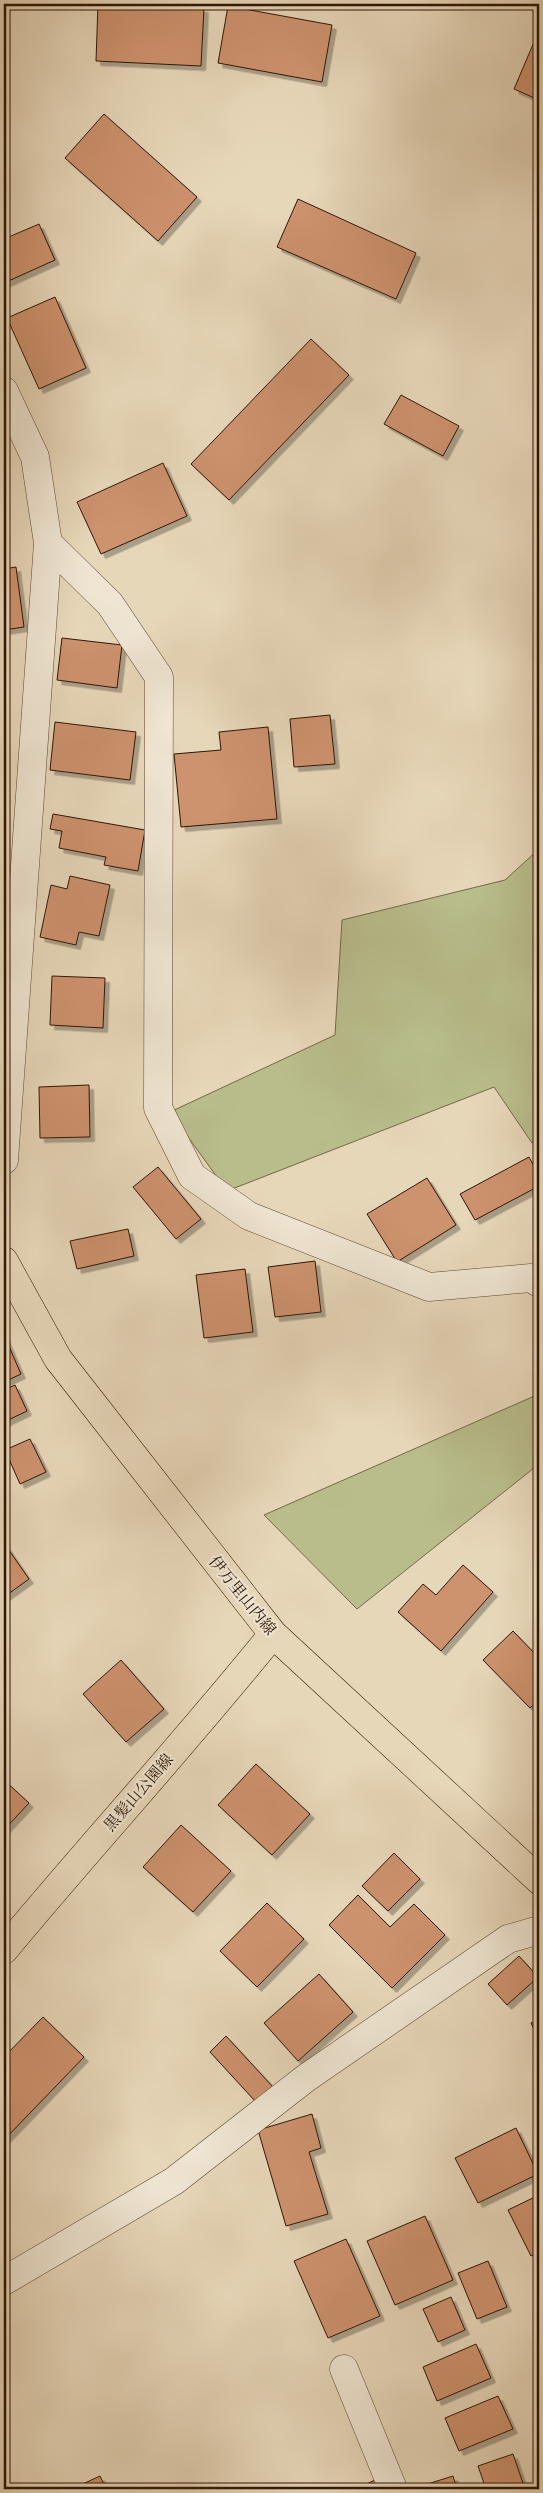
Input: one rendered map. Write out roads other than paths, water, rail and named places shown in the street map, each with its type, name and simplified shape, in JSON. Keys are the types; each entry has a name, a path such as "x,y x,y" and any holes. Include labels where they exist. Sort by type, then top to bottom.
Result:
{"main road":[{"name":"伊万里山内線","path":"4,1261 58,1359 273,1634 539,1880"},
{"name":"黒髪山公園線","path":"4,1950 104,1831 227,1692 273,1634"}],"street":[{"path":"4,392 35,457 48,543 4,1160"},
{"path":"48,543 110,604 159,677 158,1108 192,1176 249,1216 429,1287 531,1278 539,1283"},
{"path":"4,2281 174,2181 306,2078 508,1939 539,1930"},
{"path":"344,2369 393,2489"}]}
